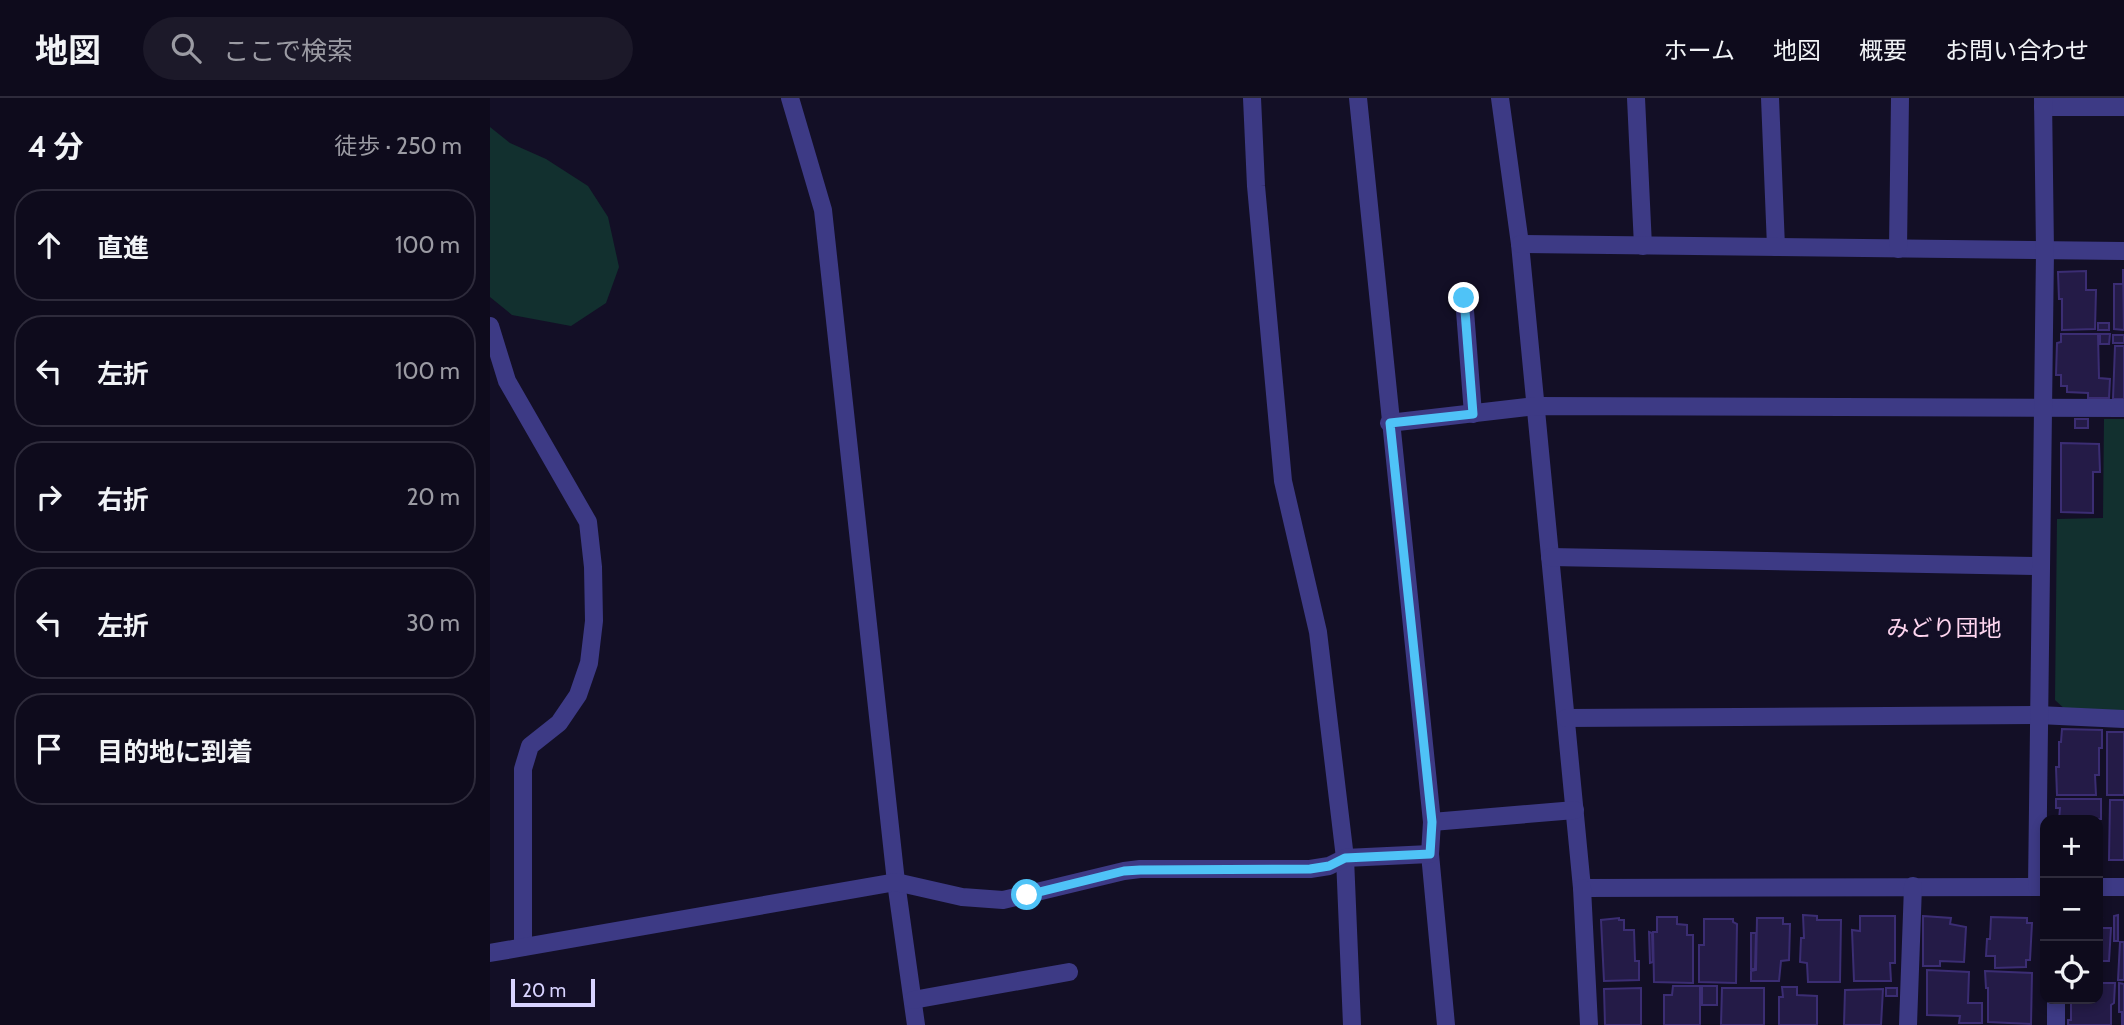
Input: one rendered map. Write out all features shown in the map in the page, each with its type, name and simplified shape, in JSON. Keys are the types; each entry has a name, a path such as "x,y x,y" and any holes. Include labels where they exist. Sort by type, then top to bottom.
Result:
{"street":[{"path":"790,98 822,210 896,882 916,1025"},
{"path":"1252,98 1256,186 1283,481 1318,632 1345,858 1352,1025"},
{"path":"1358,98 1432,822 1430,854 1446,1025"},
{"path":"1500,98 1520,244 1575,810 1589,1025"},
{"path":"1636,98 1643,246"},
{"path":"1770,98 1776,247"},
{"path":"1898,249 1900,98"},
{"path":"2041,878 2038,715 2045,251 2043,103 2124,107"},
{"path":"1520,244 2124,251"},
{"path":"1464,298 1473,414"},
{"path":"490,326 507,381 589,522 593,567 594,621 590,653 578,695 559,723 530,746 523,769 523,947"},
{"path":"1390,423 1535,406 2124,408"},
{"path":"1550,557 2039,566"},
{"path":"1566,718 2038,715 2124,719"},
{"path":"1432,822 1575,810"},
{"path":"490,953 896,882 961,897 1003,900 1124,871 1310,869 1329,866 1345,858 1430,854"},
{"path":"1908,1025 1913,886"},
{"path":"1582,888 2040,887"},
{"path":"2103,887 2124,887"},
{"path":"913,1000 1069,972"},
{"path":"2056,1004 2056,1025"}],"green space":[{"path":"490,127 510,143 546,159 588,186 608,217 619,267 606,303 571,326 512,315 490,297"},
{"path":"2104,419 2124,419 2124,712 2067,711 2055,700 2057,519 2103,518"}],"building":[{"path":"2123,269 2124,330 2114,329 2114,284 2123,284"},
{"path":"2086,271 2086,290 2096,290 2095,329 2062,330 2062,299 2059,299 2058,272"},
{"path":"2098,323 2109,323 2109,330 2098,330"},
{"path":"2061,334 2098,334 2099,378 2110,379 2109,398 2088,398 2088,393 2067,392 2067,386 2061,386 2061,375 2056,375 2057,343 2061,342"},
{"path":"2100,334 2110,334 2109,344 2100,344"},
{"path":"2113,335 2124,335 2124,343 2113,343"},
{"path":"2115,346 2124,346 2124,399 2113,399"},
{"path":"2075,419 2088,419 2088,428 2075,428"},
{"path":"2061,443 2099,444 2100,472 2093,472 2093,513 2061,512"},
{"path":"2062,729 2102,730 2099,775 2095,775 2096,795 2057,795 2056,767 2059,767"},
{"path":"2107,732 2124,732 2124,795 2107,795"},
{"path":"2056,799 2101,799 2101,815 2059,815 2060,808 2056,808"},
{"path":"2110,800 2124,800 2124,860 2109,860"},
{"path":"1803,915 1817,916 1817,920 1841,920 1840,982 1808,982 1807,963 1800,962 1801,938 1804,938"},
{"path":"2118,915 2118,941 2114,941 2114,916"},
{"path":"1860,916 1895,916 1895,963 1890,963 1891,981 1854,981 1852,930 1860,931"},
{"path":"1923,916 1951,918 1950,924 1966,927 1964,962 1940,961 1940,966 1923,966"},
{"path":"1657,917 1677,917 1677,924 1687,925 1687,935 1693,935 1693,983 1654,982 1653,932 1657,932"},
{"path":"1991,917 2027,918 2027,923 2032,923 2030,960 2026,960 2026,967 1995,968 1995,956 1986,956"},
{"path":"1757,918 1783,918 1783,924 1790,924 1789,960 1781,961 1779,981 1751,981 1751,971 1756,970"},
{"path":"1704,919 1733,919 1737,924 1736,983 1699,982 1699,945 1704,945"},
{"path":"1601,920 1624,920 1624,930 1634,930 1639,980 1604,981"},
{"path":"2103,928 2111,928 2109,961 2103,961"},
{"path":"1649,932 1652,933 1653,962 1650,963"},
{"path":"1751,933 1756,933 1755,969 1751,969"},
{"path":"2120,942 2124,942 2124,980 2118,980"},
{"path":"1927,970 1969,972 1968,1003 1982,1003 1982,1023 1959,1023 1960,1016 1927,1015"},
{"path":"1985,971 2032,973 2031,1024 1988,1022"},
{"path":"2103,983 2115,983 2111,1025 2068,1025 2068,1020 2071,1020 2071,1004 2103,1004"},
{"path":"2119,983 2124,984 2124,1025 2122,1012 2119,1012"},
{"path":"1673,986 1700,986 1700,1025 1664,1025 1664,995 1672,995"},
{"path":"1702,986 1717,986 1717,1005 1702,1005"},
{"path":"1782,987 1797,987 1797,995 1817,996 1817,1025 1779,1025 1779,997 1783,997"},
{"path":"1641,988 1641,1025 1605,1025 1604,989"},
{"path":"1722,988 1764,988 1764,1025 1721,1025"},
{"path":"1886,988 1897,988 1897,996 1886,996"},
{"path":"1883,989 1881,1025 1844,1025 1845,990"}],"district":[{"name":"みどり団地","path":"1944,628"}],"route":[{"path":"1027,895 1124,871 1310,869 1329,866 1345,858 1430,854 1432,822 1390,423 1473,414 1464,298"}]}
